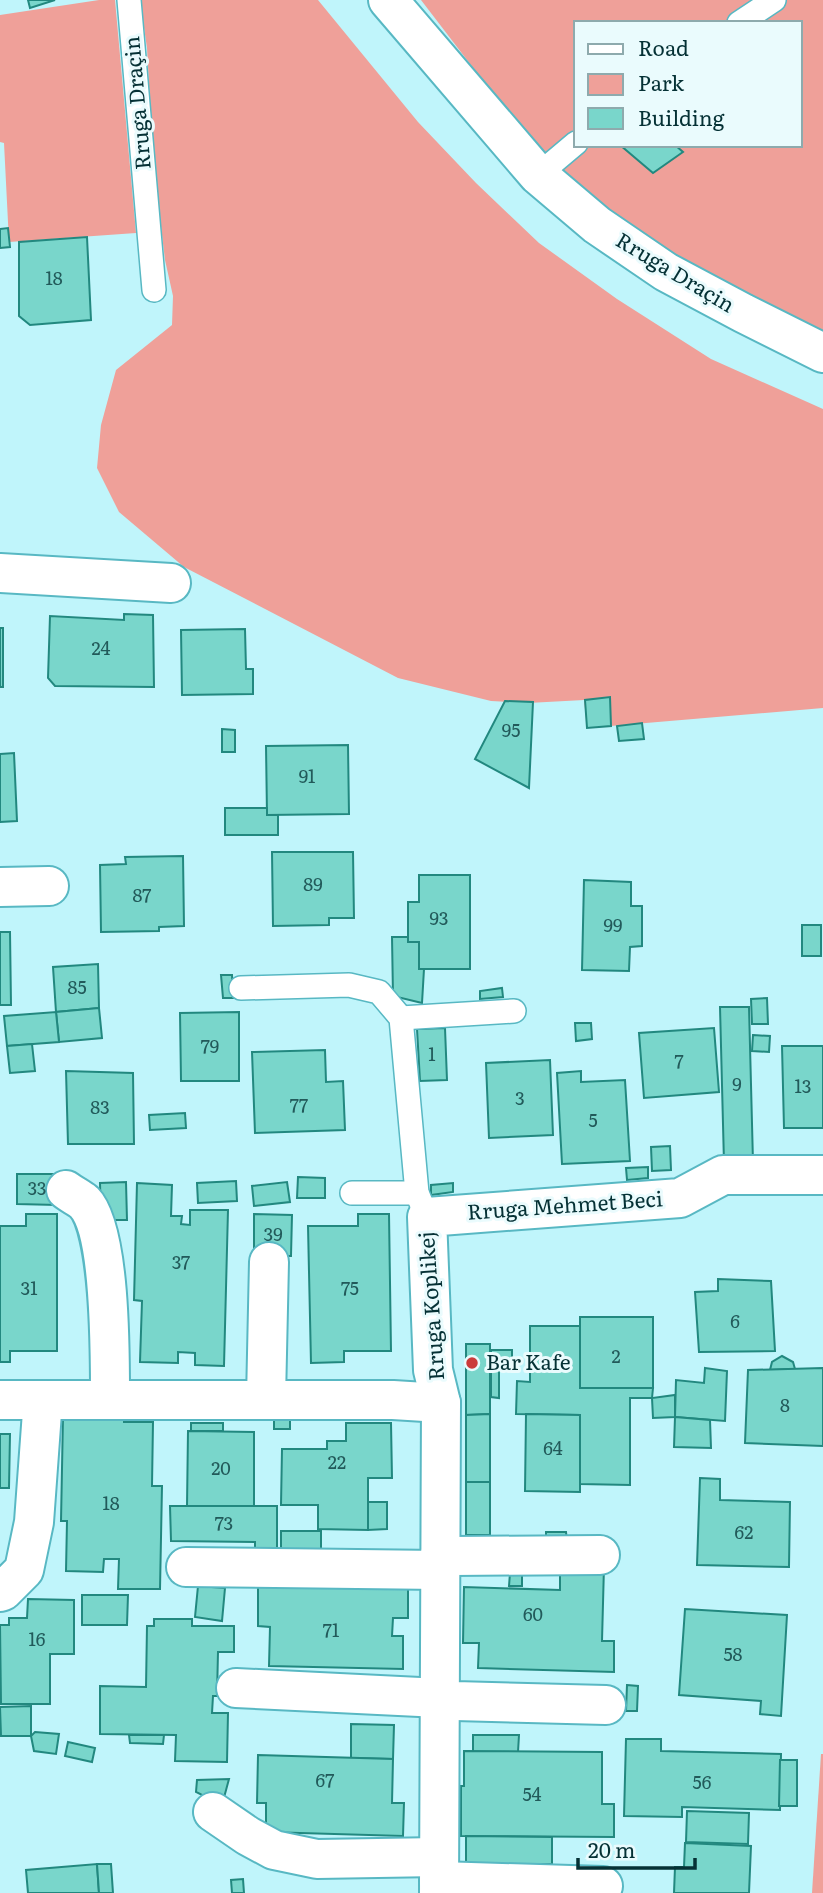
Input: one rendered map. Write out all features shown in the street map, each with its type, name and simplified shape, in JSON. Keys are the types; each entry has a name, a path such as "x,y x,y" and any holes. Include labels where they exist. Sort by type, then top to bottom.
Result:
{"street":[{"name":"Rruga Draçin","path":"388,0 538,175 597,225 666,272 823,353"},
{"path":"0,573 171,583"},
{"path":"0,887 49,886"},
{"name":"Rruga Mehmet Beci","path":"422,1205 680,1198 723,1175 823,1174"},
{"path":"65,1190 85,1203 96,1225 107,1287 110,1399"},
{"name":"Rruga Koplikej","path":"422,1205 433,1370 441,1403 439,1877"},
{"path":"266,1399 269,1262"},
{"path":"0,1400 266,1399 441,1403"},
{"path":"0,1591 4,1591 24,1570 32,1534 41,1400"},
{"path":"186,1567 440,1562 453,1556 600,1555"},
{"path":"236,1688 440,1698 455,1701 606,1705"},
{"path":"213,1812 274,1850 317,1859 439,1877 603,1886"}],"lane":[{"name":"Rruga Draçin","path":"129,0 153,290"},
{"path":"742,21 774,0"},
{"path":"538,175 574,145"},
{"path":"241,988 349,985 379,992 401,1018 514,1011"},
{"name":"Rruga Koplikej","path":"401,1018 422,1205"},
{"path":"352,1194 422,1205"}],"green space":[{"path":"115,0 136,233 9,242 4,143 0,142 0,15"},
{"path":"140,0 318,0 418,122 476,183 539,243 617,299 711,359 823,409 823,708 587,728 584,700 528,703 491,701 398,678 184,567 119,512 97,468 101,425 116,370 172,325 173,296 165,260 153,159 147,48"},
{"path":"421,0 823,0 823,343 595,227"},
{"path":"821,1754 823,1893 812,1893"}],"building":[{"path":"28,0 55,0 30,8"},
{"path":"622,147 677,147 683,152 653,173"},
{"path":"8,228 10,247 0,248 0,229"},
{"path":"87,237 91,320 30,325 19,316 19,242"},
{"path":"124,614 153,615 154,687 55,686 48,678 50,616 124,620"},
{"path":"0,628 3,628 3,687 0,687"},
{"path":"245,629 246,669 253,669 253,694 182,695 181,630"},
{"path":"610,697 611,726 587,728 585,700"},
{"path":"505,701 533,702 529,788 475,759"},
{"path":"642,723 644,739 619,741 617,726"},
{"path":"222,729 235,730 235,752 222,752"},
{"path":"348,745 349,814 267,815 266,746"},
{"path":"14,753 17,821 0,822 0,754"},
{"path":"225,808 267,808 267,815 278,815 278,835 225,835"},
{"path":"272,852 353,852 354,918 329,918 329,925 273,926"},
{"path":"183,856 184,926 159,927 159,931 101,932 100,865 126,864 125,857"},
{"path":"419,875 470,875 470,969 419,969 419,942 408,942 408,902 419,902"},
{"path":"584,880 631,882 631,906 642,906 642,946 630,947 629,971 582,970"},
{"path":"802,925 821,925 821,956 802,956"},
{"path":"0,932 10,932 11,1005 0,1005"},
{"path":"392,937 408,937 408,942 419,942 419,969 424,969 422,1003 393,996"},
{"path":"98,964 99,1008 56,1012 53,967"},
{"path":"221,975 232,975 233,998 223,998"},
{"path":"502,988 503,997 480,999 480,991"},
{"path":"767,998 768,1024 752,1024 751,999"},
{"path":"720,1007 749,1007 753,1162 724,1163"},
{"path":"99,1008 102,1038 59,1042 56,1012"},
{"path":"56,1012 59,1042 7,1046 4,1016"},
{"path":"239,1012 239,1081 181,1081 180,1013"},
{"path":"575,1023 591,1023 592,1039 576,1041"},
{"path":"445,1028 447,1080 420,1081 417,1029"},
{"path":"714,1028 719,1092 644,1098 639,1033"},
{"path":"753,1035 770,1036 769,1052 752,1051"},
{"path":"32,1044 35,1071 10,1073 7,1046"},
{"path":"782,1046 823,1046 823,1128 784,1128"},
{"path":"325,1050 326,1082 343,1081 345,1130 255,1133 252,1052"},
{"path":"550,1060 553,1135 489,1138 486,1063"},
{"path":"66,1071 133,1073 134,1144 68,1144"},
{"path":"581,1071 581,1082 625,1080 630,1161 562,1164 557,1073"},
{"path":"185,1113 186,1128 150,1130 149,1115"},
{"path":"670,1146 671,1170 652,1171 651,1147"},
{"path":"648,1167 648,1178 627,1180 626,1168"},
{"path":"17,1174 56,1174 57,1205 17,1204"},
{"path":"298,1177 325,1178 325,1198 297,1198"},
{"path":"236,1181 237,1201 198,1203 197,1183"},
{"path":"126,1182 127,1220 101,1220 100,1183"},
{"path":"287,1182 290,1202 254,1206 252,1186"},
{"path":"137,1183 172,1185 171,1216 182,1216 181,1224 190,1225 190,1210 228,1210 224,1366 195,1365 195,1353 178,1352 178,1363 140,1362 142,1301 134,1300"},
{"path":"453,1183 453,1192 431,1195 431,1185"},
{"path":"26,1214 57,1214 57,1351 10,1351 10,1362 0,1362 0,1226 26,1226"},
{"path":"254,1214 292,1215 291,1256 254,1256"},
{"path":"358,1214 389,1214 391,1351 344,1351 344,1362 311,1363 308,1226 358,1226"},
{"path":"718,1279 771,1281 775,1351 699,1352 695,1292 718,1291"},
{"path":"580,1317 653,1317 653,1388 580,1388"},
{"path":"530,1326 580,1326 580,1388 653,1388 652,1398 630,1398 630,1485 580,1484 580,1415 516,1414 517,1381 530,1382"},
{"path":"466,1344 490,1344 490,1414 466,1415"},
{"path":"491,1350 512,1350 512,1367 499,1366 499,1398 491,1397"},
{"path":"782,1356 793,1362 795,1369 770,1370 772,1362"},
{"path":"705,1368 727,1371 725,1421 675,1417 676,1380 704,1383"},
{"path":"823,1368 823,1446 745,1443 748,1370"},
{"path":"675,1395 675,1417 653,1418 652,1398"},
{"path":"490,1414 490,1482 466,1482 466,1415"},
{"path":"526,1414 580,1415 580,1492 525,1491"},
{"path":"63,1416 124,1417 124,1422 153,1422 152,1486 162,1486 160,1589 118,1589 119,1559 104,1559 103,1572 66,1571 67,1521 61,1521"},
{"path":"675,1417 710,1420 711,1448 674,1447"},
{"path":"274,1419 290,1419 290,1429 274,1429"},
{"path":"191,1423 223,1423 223,1431 191,1431"},
{"path":"346,1423 391,1423 392,1478 368,1478 368,1530 318,1529 318,1505 281,1505 282,1449 327,1449 327,1441 346,1441"},
{"path":"188,1431 254,1432 254,1506 187,1506"},
{"path":"0,1434 10,1434 9,1488 0,1488"},
{"path":"700,1478 720,1479 720,1500 790,1502 789,1567 697,1565"},
{"path":"466,1482 490,1482 490,1535 466,1535"},
{"path":"368,1502 387,1502 387,1529 368,1530"},
{"path":"170,1506 277,1506 277,1548 255,1548 255,1542 171,1541"},
{"path":"281,1531 321,1531 321,1554 281,1554"},
{"path":"546,1532 566,1532 567,1541 546,1542"},
{"path":"560,1565 604,1566 602,1641 614,1641 614,1672 478,1668 479,1643 463,1643 464,1587 560,1590"},
{"path":"510,1573 522,1573 522,1586 509,1586"},
{"path":"258,1585 408,1588 408,1618 393,1618 392,1636 403,1636 403,1669 269,1666 270,1627 258,1626"},
{"path":"198,1586 225,1588 222,1621 195,1617"},
{"path":"82,1595 128,1595 127,1625 82,1625"},
{"path":"28,1599 74,1600 74,1654 50,1654 50,1704 1,1704 0,1625 9,1625 9,1618 27,1618"},
{"path":"685,1609 787,1615 781,1716 760,1714 761,1701 679,1695"},
{"path":"154,1619 192,1619 192,1626 234,1626 234,1652 218,1652 217,1696 213,1696 212,1713 228,1713 227,1762 175,1761 176,1735 100,1734 100,1686 146,1687 147,1626 154,1626"},
{"path":"627,1685 638,1686 637,1711 626,1711"},
{"path":"31,1706 31,1736 1,1736 0,1707"},
{"path":"351,1724 394,1725 393,1759 351,1758"},
{"path":"35,1732 59,1734 56,1754 34,1751 31,1736"},
{"path":"129,1735 164,1735 163,1744 130,1743"},
{"path":"473,1735 519,1735 518,1752 473,1752"},
{"path":"626,1739 661,1739 661,1751 781,1754 780,1810 682,1807 682,1817 624,1816"},
{"path":"68,1742 95,1748 92,1762 65,1756"},
{"path":"464,1751 602,1752 602,1804 614,1804 614,1837 461,1836"},
{"path":"258,1755 393,1759 392,1803 404,1803 403,1836 266,1832 266,1803 257,1803"},
{"path":"780,1760 797,1760 797,1806 779,1806"},
{"path":"229,1779 222,1805 196,1792 197,1780"},
{"path":"687,1811 749,1813 748,1844 686,1842"},
{"path":"466,1836 552,1837 552,1864 466,1864"},
{"path":"685,1843 751,1846 749,1893 674,1893 675,1867 684,1867"},
{"path":"97,1864 99,1893 28,1893 26,1870"},
{"path":"97,1864 111,1864 113,1893 99,1893"},
{"path":"243,1879 244,1893 232,1893 231,1880"}],"place":[{"name":"Bar Kafe","path":"472,1363"}]}
